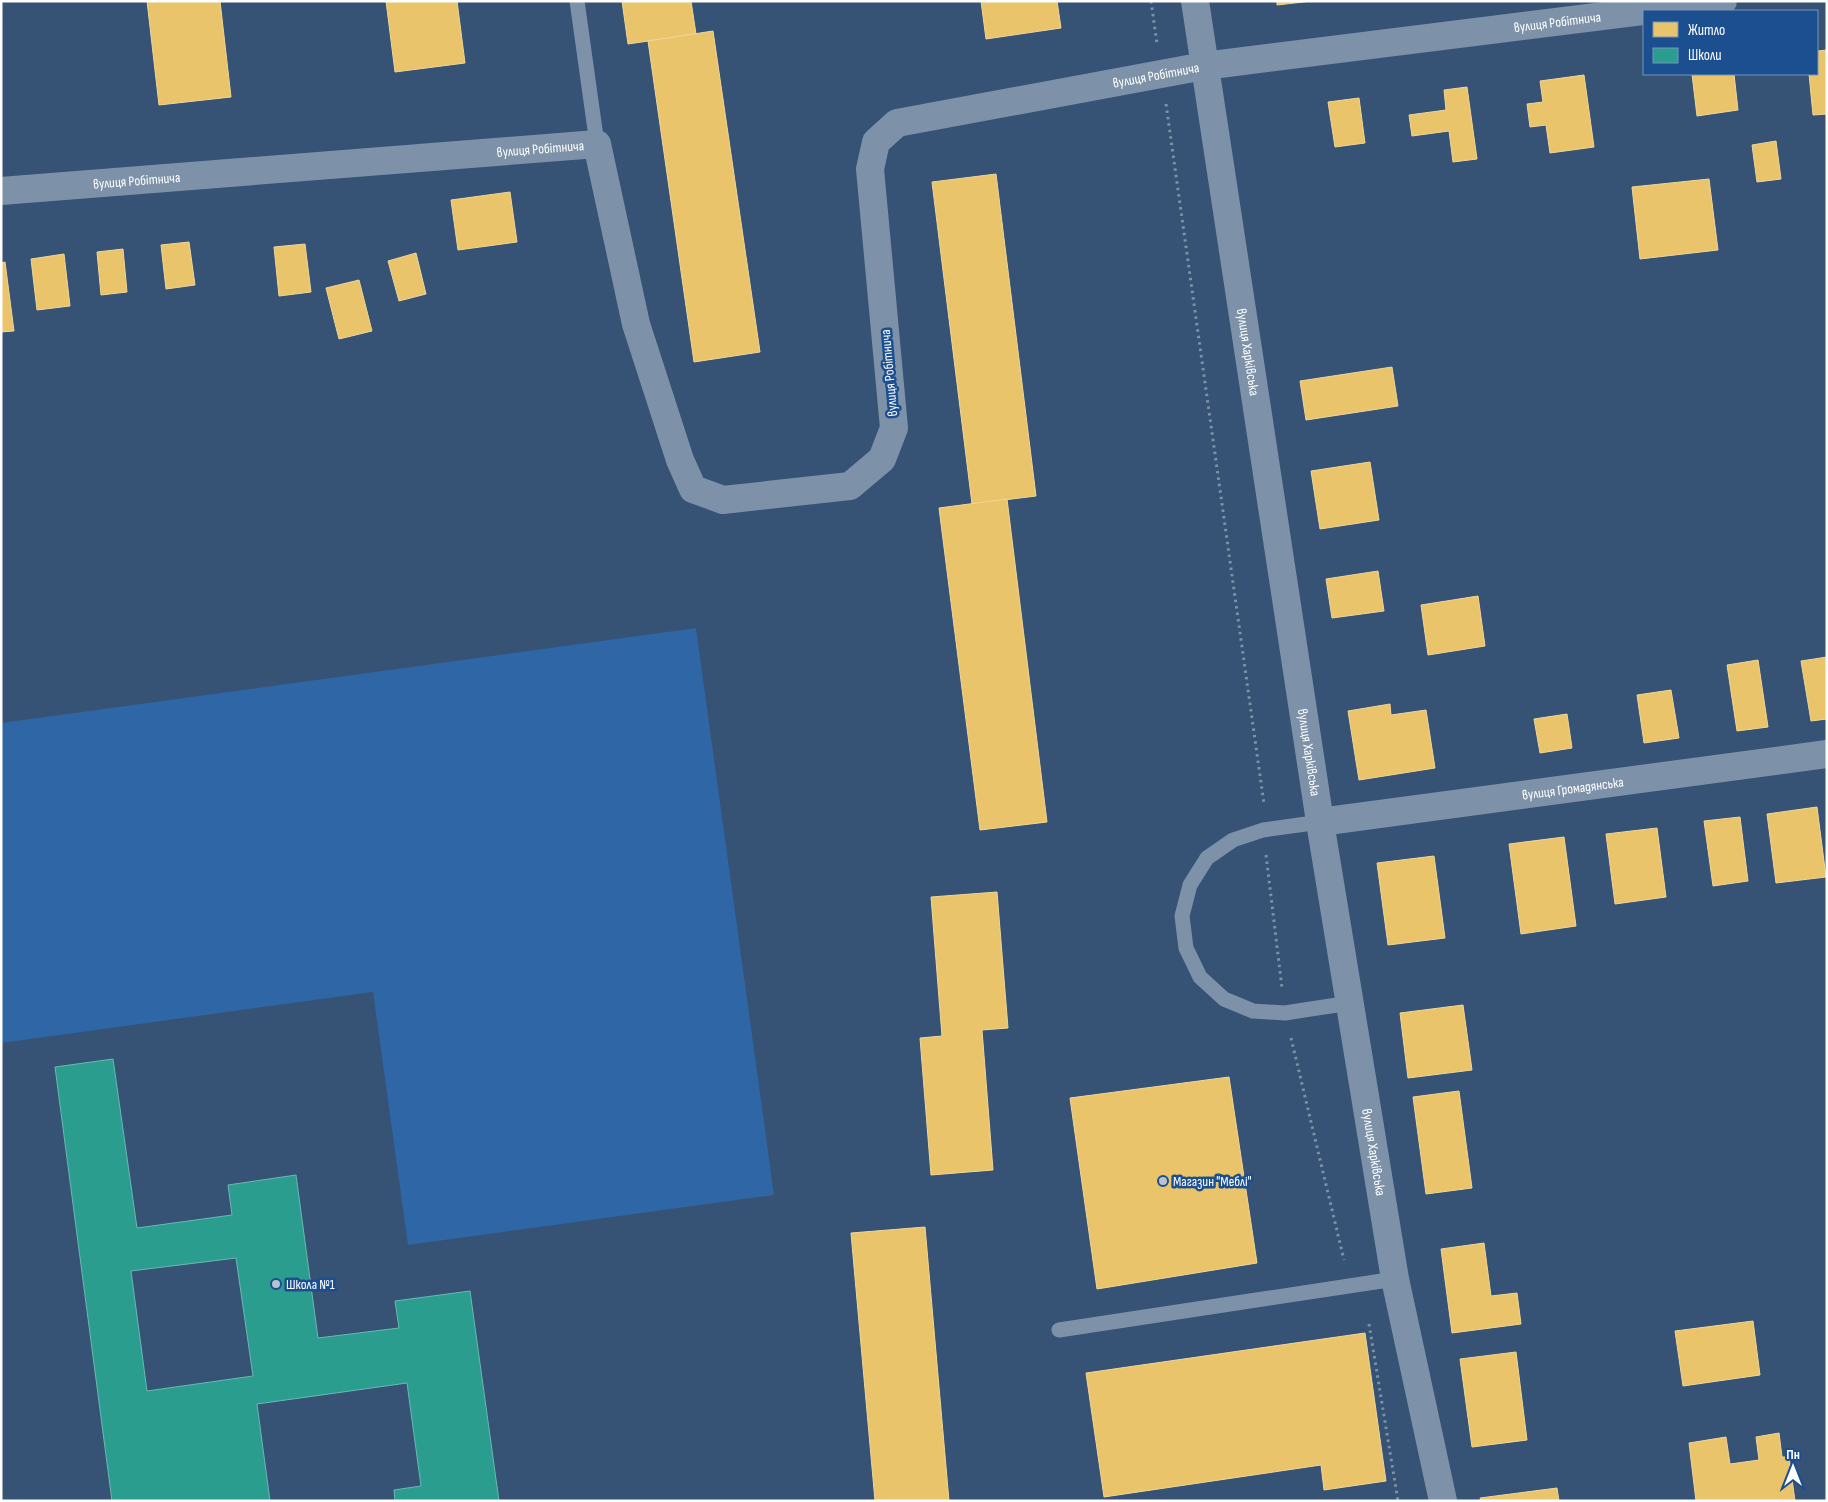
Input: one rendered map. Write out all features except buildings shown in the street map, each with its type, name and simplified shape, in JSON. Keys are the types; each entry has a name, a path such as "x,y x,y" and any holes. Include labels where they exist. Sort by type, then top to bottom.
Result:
{"street":[{"name":"вулиця Харківська","path":"1195,1 1320,822 1395,1279 1443,1501"},
{"name":"вулиця Робітнича","path":"1651,10 1723,1"},
{"name":"вулиця Робітнича","path":"1,191 597,144 636,324 680,460 693,489 723,500 850,486 882,459 894,428 870,169 876,142 897,123 1204,66 1643,11"},
{"name":"вулиця Громадянська","path":"1320,822 1827,754"}],"lane":[{"path":"577,1 597,144"},
{"path":"1320,822 1263,830 1233,840 1207,858 1190,885 1182,916 1186,948 1200,977 1224,999 1253,1011 1285,1013 1350,1004"},
{"path":"1059,1330 1395,1279"}],"path":[{"path":"1152,1 1265,808 1263,830 1285,1013 1343,1256 1354,1285 1367,1308 1398,1501"}],"shaded area":[{"path":"696,628 774,1195 408,1245 373,992 1,1043 1,723"}],"place":[{"name":"Магазин \"Меблі\"","path":"1163,1181"},
{"name":"Школа №1","path":"276,1284"}]}
